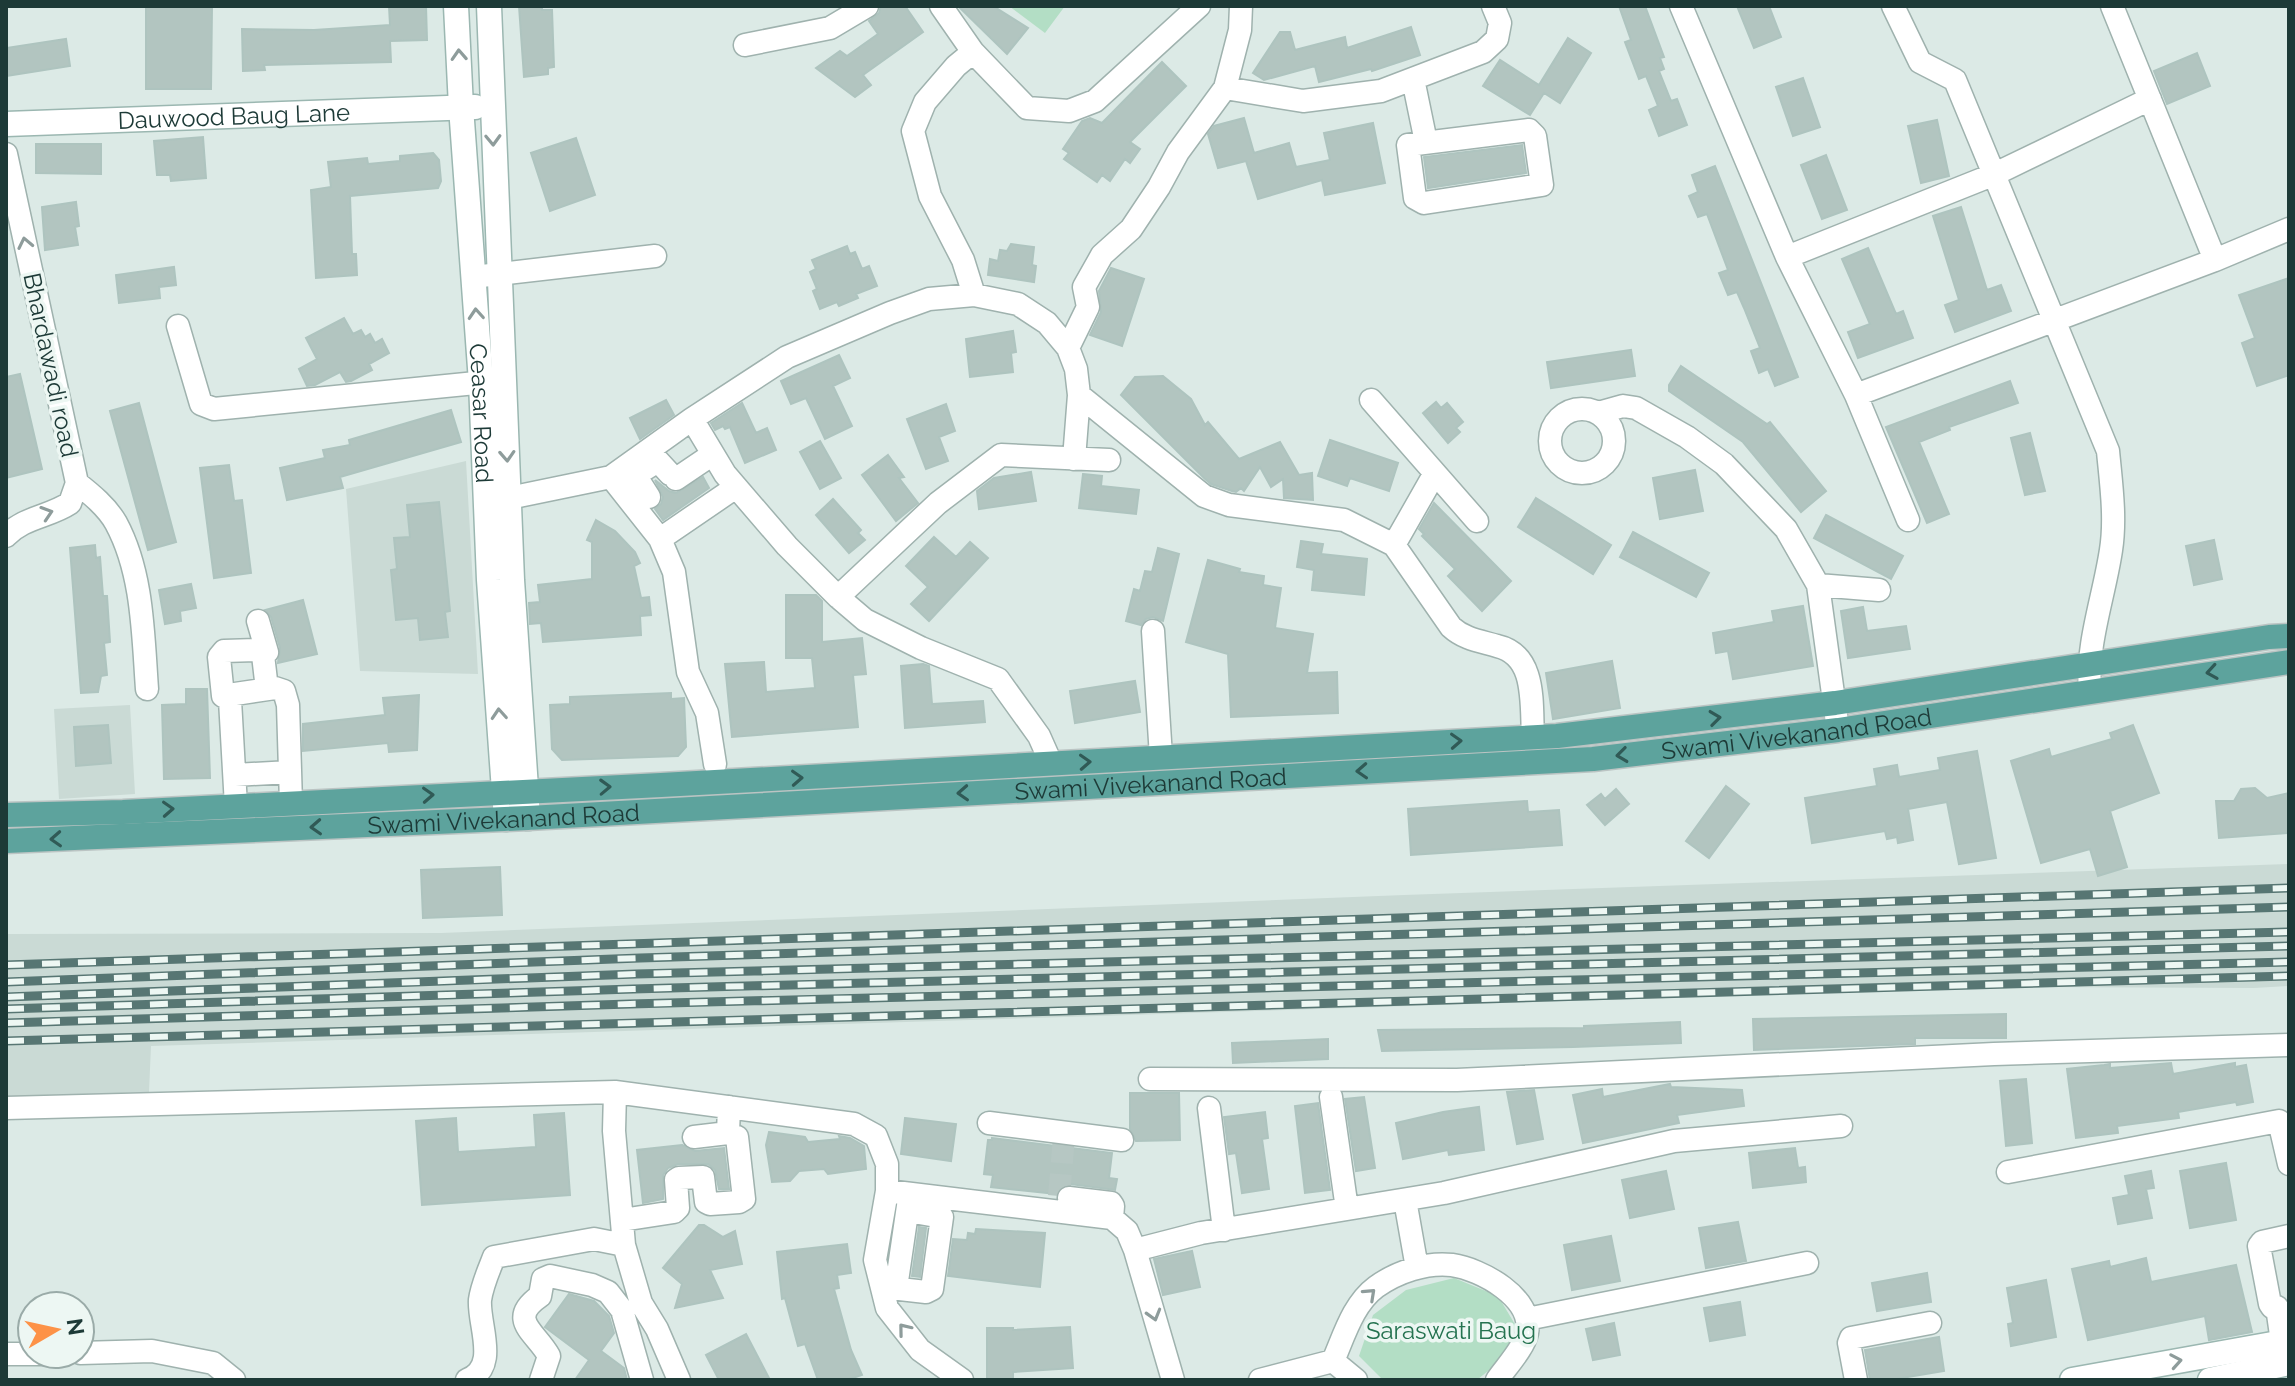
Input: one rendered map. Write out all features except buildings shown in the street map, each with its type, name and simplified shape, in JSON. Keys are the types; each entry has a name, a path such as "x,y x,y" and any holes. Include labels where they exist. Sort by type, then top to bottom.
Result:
{"main road":[{"name":"Ceasar Road","path":"456,6 473,277 493,381"},
{"name":"Ceasar Road","path":"489,6 499,274 493,381 498,498 489,580 517,818"},
{"name":"Dauwood Baug Lane","path":"6,124 492,107"},
{"name":"Swami Vivekanand Road","path":"6,841 721,807 1551,744 2289,636"},
{"name":"Swami Vivekanand Road","path":"6,815 516,791 717,773 1551,744 1608,757 1838,730 2289,662"},
{"path":"717,773 721,807"},
{"path":"2072,1380 2287,1349"},
{"path":"2210,1380 2287,1349"}],"street":[{"path":"745,45 830,28 867,6"},
{"path":"941,6 973,52 1027,108 1069,111 1095,101 1199,6"},
{"path":"1068,348 1088,307 1084,287 1102,255 1131,229 1178,152 1225,88 1240,30 1241,6"},
{"path":"1225,88 1303,101 1381,91 1483,52 1497,39 1499,31 1500,23 1493,6"},
{"path":"1681,6 1787,257 1856,395 1908,520"},
{"path":"1893,6 1920,62 1955,80 2108,451 2113,499 2112,547 2087,666 2090,691"},
{"path":"2113,6 2215,260"},
{"path":"973,52 956,66 925,102 913,131 930,196 963,260 974,295"},
{"path":"1413,79 1426,142"},
{"path":"1787,257 1995,174 2150,99"},
{"path":"1529,130 1535,136 1542,185 1418,202 1407,149 1412,144 1426,142 1529,130"},
{"name":"Bhardawadi road","path":"6,154 77,483 70,503 29,519 6,536"},
{"path":"1856,395 2215,260 2289,229"},
{"path":"473,277 655,256"},
{"path":"621,480 692,419 787,357 929,299 974,295 1018,304 1047,323 1068,348 1076,369 1079,395 1074,459"},
{"path":"178,326 201,404 214,409 493,381"},
{"path":"1079,395 1204,496 1229,505 1344,520 1394,545 1451,627 1461,636 1507,648 1523,663 1551,744"},
{"path":"1371,400 1477,521"},
{"path":"1598,413 1623,406 1636,408 1687,437 1724,464 1786,529 1818,585 1838,730"},
{"path":"692,419 707,458 729,492 838,597 865,620 921,648 998,679 1039,736 1051,763"},
{"path":"838,597 938,503 1001,455 1109,460"},
{"path":"498,498 621,480 658,461 673,476 707,458"},
{"path":"1394,545 1435,473"},
{"path":"621,480 649,497"},
{"path":"621,480 660,539 674,572 688,672 707,713 717,773"},
{"path":"77,483 115,522 124,543 141,606 147,689"},
{"path":"660,539 729,492"},
{"path":"1818,585 1879,590"},
{"path":"258,621 266,644 267,652 263,655"},
{"path":"1153,631 1161,757"},
{"path":"230,700 223,696 219,657 224,651 259,650 263,655 267,689"},
{"path":"236,806 230,700 235,694 267,689 284,691 288,705 291,803"},
{"path":"235,775 290,772"},
{"path":"1150,1079 1457,1080 1994,1054 2289,1045"},
{"path":"615,1092 614,1131 624,1245 642,1380"},
{"path":"6,1108 615,1092 854,1124 876,1136 887,1164 887,1191 875,1260 889,1288"},
{"path":"1331,1097 1347,1209"},
{"path":"728,1133 729,1107"},
{"path":"1209,1108 1224,1230"},
{"path":"2008,1172 2279,1121 2289,1164"},
{"path":"989,1123 1122,1140"},
{"path":"1135,1250 1224,1230 1444,1193 1674,1141 1841,1126"},
{"path":"622,1220 674,1212 678,1208 676,1180 679,1178 703,1177 706,1202 710,1204 744,1199 737,1137 728,1133 694,1137"},
{"path":"984,1189 1059,1201 1112,1218 1127,1231 1173,1380"},
{"path":"887,1191 942,1217 932,1289 926,1292 889,1288"},
{"path":"1405,1200 1417,1268"},
{"path":"909,1202 1059,1201"},
{"path":"909,1202 887,1308 920,1350 962,1380"},
{"path":"2287,1349 2283,1306 2272,1307 2270,1304 2259,1246 2262,1242 2289,1236"},
{"path":"467,1380 474,1377 486,1357 480,1300 494,1257 594,1239 624,1245"},
{"path":"1527,1319 1807,1263"},
{"path":"1333,1361 1357,1307 1374,1288 1400,1273 1452,1265 1482,1275 1509,1291 1521,1304 1527,1319 1527,1336 1497,1380"},
{"path":"541,1380 549,1356 528,1329 524,1313 527,1305 540,1296 543,1279 550,1276 599,1288 632,1306 657,1329 678,1380"},
{"path":"1856,1380 1849,1343 1851,1338 1930,1323"},
{"path":"96,1353 152,1351 213,1363 234,1380"},
{"path":"1260,1380 1333,1361"},
{"path":"1333,1361 1356,1380"}],"shaded area":[{"path":"466,461 478,674 360,671 346,489"},
{"path":"130,705 135,794 59,799 54,709"},
{"path":"2289,864 2289,986 2010,987 151,1046 149,1092 6,1097 6,934 441,933"}],"green space":[{"path":"1009,6 1065,6 1045,33"},
{"name":"Saraswati Baug","path":"1454,1278 1498,1296 1516,1326 1502,1360 1478,1379 1383,1380 1359,1356 1373,1315 1406,1290"}],"tunnel":[{"path":"1059,1196 1064,1137"}],"railway":[{"path":"6,965 2289,888"},
{"path":"6,982 640,958 2289,907"},
{"path":"6,997 636,974 2289,932"},
{"path":"6,1009 633,989 2289,946"},
{"path":"6,1023 2289,962"},
{"path":"6,1041 2289,976"}]}
